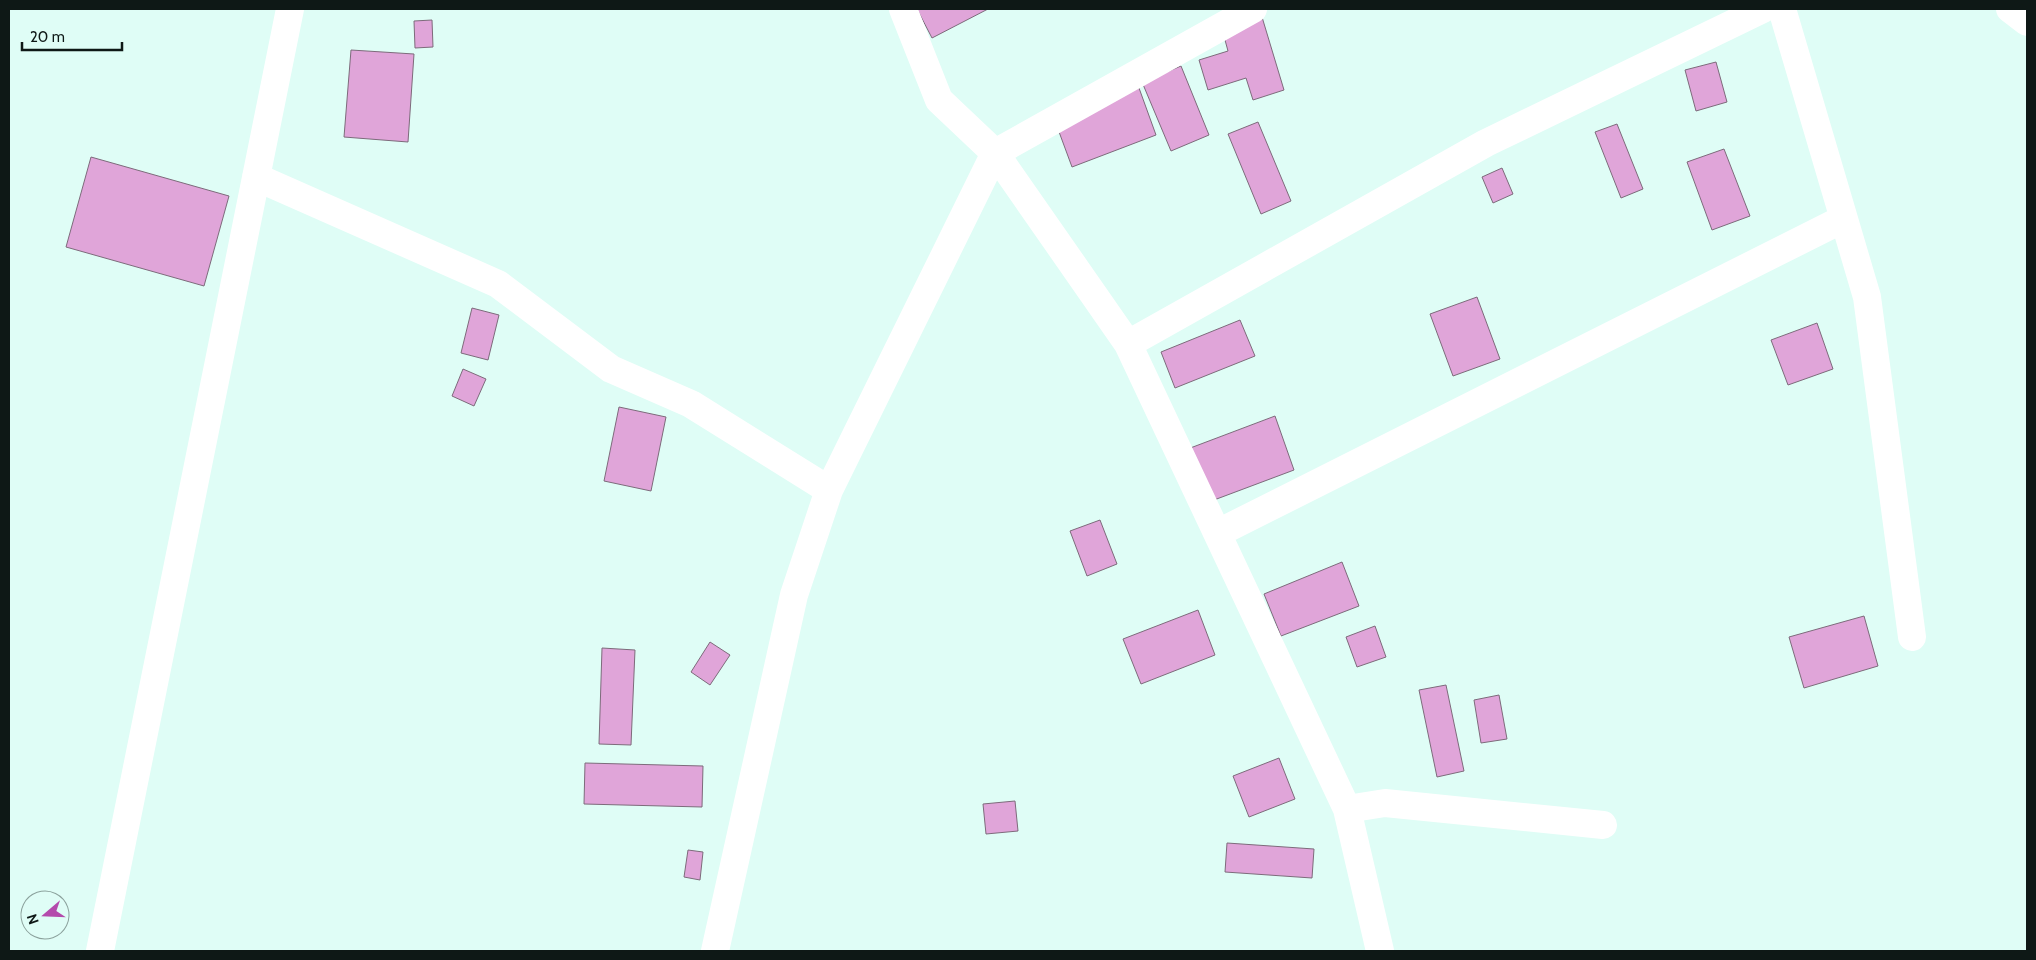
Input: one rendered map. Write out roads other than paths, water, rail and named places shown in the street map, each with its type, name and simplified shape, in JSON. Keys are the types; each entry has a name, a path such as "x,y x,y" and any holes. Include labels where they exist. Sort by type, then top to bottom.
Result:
{"street":[{"path":"100,951 290,9"},
{"path":"903,9 939,100 994,153 1128,344 1347,809 1380,951"},
{"path":"715,951 794,595 829,490 994,153 1253,9"},
{"path":"1128,344 1486,143 1763,9"},
{"path":"1782,9 1842,219 1867,297 1912,637"},
{"path":"2010,9 2027,22"},
{"path":"256,177 498,284 611,369 692,404 829,490"},
{"path":"1218,533 1842,219"},
{"path":"1347,809 1385,803 1603,825"}]}
